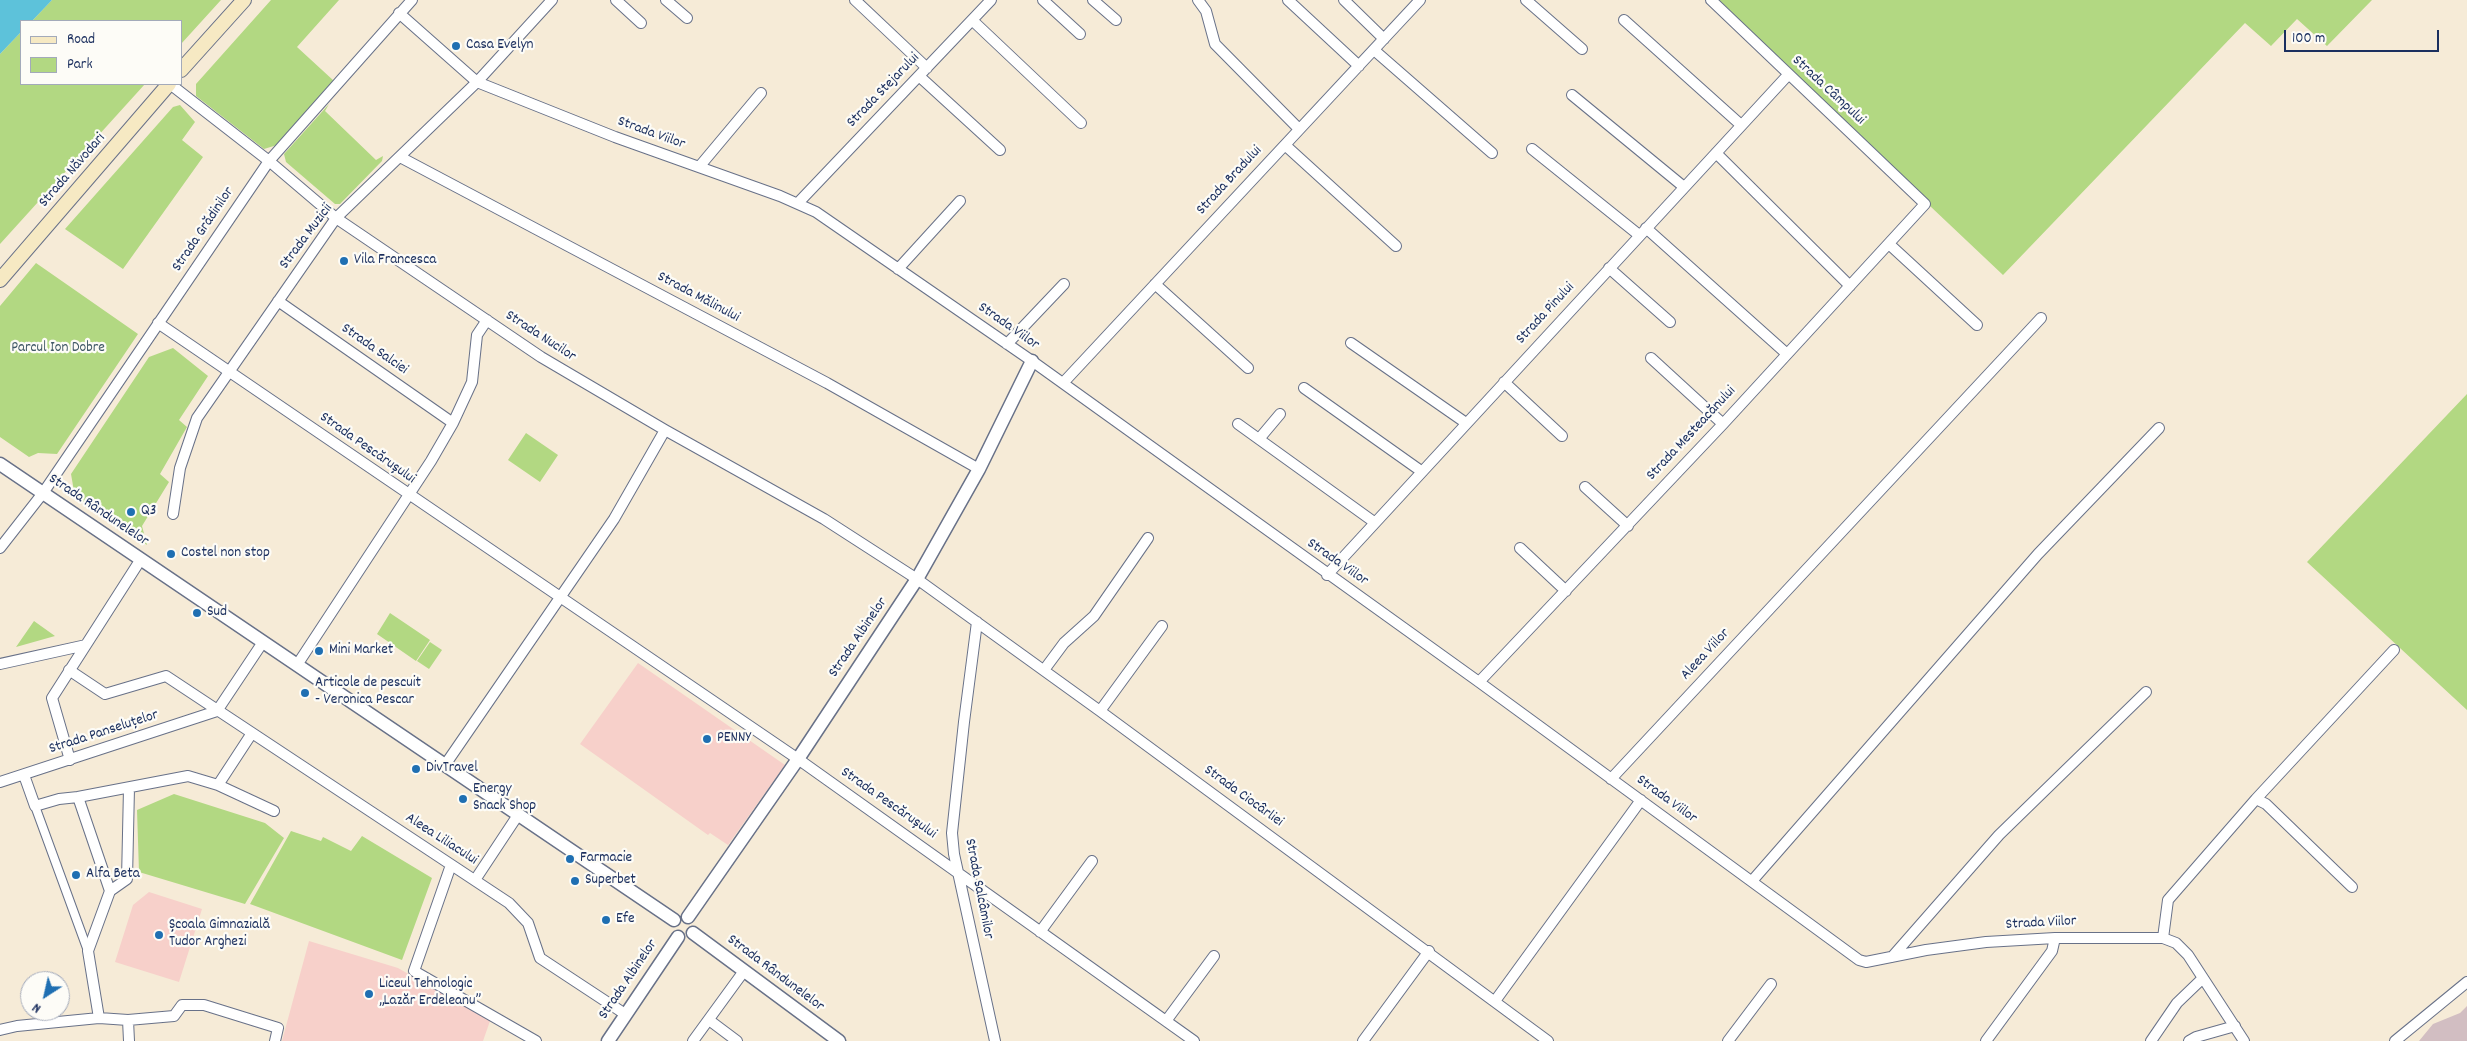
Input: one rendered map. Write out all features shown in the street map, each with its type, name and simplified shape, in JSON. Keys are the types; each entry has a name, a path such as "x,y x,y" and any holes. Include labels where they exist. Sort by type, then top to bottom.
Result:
{"main road":[{"path":"182,69 244,0"},
{"name":"Strada Năvodari","path":"0,280 169,85"}],"street":[{"name":"Strada Grădinilor","path":"0,548 43,493 269,161 412,0"},
{"name":"Strada Muzicii","path":"173,514 180,468 197,418 336,218 477,82 552,0"},
{"path":"616,0 641,23"},
{"path":"666,0 687,18"},
{"path":"855,0 927,68"},
{"name":"Strada Stejarului","path":"798,203 990,0"},
{"path":"1043,0 1080,34"},
{"path":"1094,0 1116,20"},
{"path":"1198,0 1206,11 1214,44 1299,130"},
{"path":"1288,0 1358,66"},
{"path":"1344,0 1384,39"},
{"path":"1526,0 1582,49"},
{"name":"Strada Câmpului","path":"1711,0 1925,204"},
{"name":"Strada Bradului","path":"1063,384 1418,1"},
{"name":"Strada Viilor","path":"399,14 477,82 615,137 798,203 822,216 1032,361 1479,682 1859,960 1866,962 1977,944 2054,938 2163,938"},
{"path":"972,20 1081,123"},
{"path":"1624,20 1741,125"},
{"path":"1374,50 1492,153"},
{"name":"Strada Pinului","path":"1327,574 1788,75"},
{"path":"919,76 1000,150"},
{"name":"Strada Nucilor","path":"171,85 269,161 336,218 541,358 664,430 824,519 918,579"},
{"path":"699,167 761,93"},
{"path":"1572,95 1684,187"},
{"path":"1285,145 1396,246"},
{"path":"1532,149 1643,231 1787,354"},
{"path":"1716,152 1850,286"},
{"name":"Strada Mălinului","path":"400,157 818,378 979,469"},
{"path":"898,268 960,201"},
{"name":"Strada Mesteacănului","path":"1479,682 1628,526 1925,204"},
{"path":"1889,244 1977,325"},
{"path":"1609,268 1670,322"},
{"path":"1007,344 1064,284"},
{"path":"1155,284 1248,368"},
{"name":"Strada Salciei","path":"278,301 453,423"},
{"name":"Aleea Viilor","path":"1611,779 2041,318"},
{"path":"296,665 409,496 453,423 472,382 477,335 487,320"},
{"name":"Strada Pescărușului","path":"158,323 409,496 798,759 1194,1041"},
{"path":"1351,343 1466,423"},
{"path":"1651,358 1723,424"},
{"name":"Strada Albinelor","path":"688,917 798,759 918,579 979,469 1032,361"},
{"path":"1504,382 1562,436"},
{"path":"1304,388 1421,471"},
{"path":"1259,439 1280,414"},
{"path":"1238,424 1374,522"},
{"path":"1752,881 2038,554 2159,428"},
{"path":"445,765 614,519 664,430"},
{"name":"Strada Rândunelelor","path":"0,464 674,920"},
{"path":"1585,486 1628,526"},
{"path":"1044,670 1064,643 1094,616 1148,538"},
{"path":"1520,548 1566,590"},
{"path":"70,760 52,698 141,559"},
{"name":"Strada Ciocârliei","path":"918,579 1548,1041"},
{"name":"Strada Salcâmilor","path":"977,622 952,834 958,872 995,1041"},
{"path":"1100,711 1162,626"},
{"path":"217,711 263,642"},
{"path":"0,664 86,645"},
{"path":"2244,1041 2182,949 2176,943 2163,938 2168,900 2256,799 2394,650"},
{"name":"Aleea Liliacului","path":"69,670 105,694 166,676 509,903 528,923 540,958 625,1014"},
{"path":"1892,957 1999,835 2146,692"},
{"name":"Strada Panseluțelor","path":"0,782 217,711"},
{"path":"218,785 252,733"},
{"path":"24,775 88,951 99,1018"},
{"path":"35,806 188,776 218,785 274,811"},
{"path":"88,951 110,891 127,879 129,788"},
{"path":"78,797 110,891"},
{"path":"2256,799 2266,804 2352,887"},
{"path":"1495,1001 1641,800"},
{"path":"475,880 518,815"},
{"path":"1040,932 1092,861"},
{"path":"451,865 414,971 536,1041"},
{"path":"682,916 688,917 694,926 693,933 688,937 678,937 672,928 674,920 682,916"},
{"name":"Strada Rândunelelor","path":"693,933 839,1041"},
{"name":"Strada Albinelor","path":"608,1041 678,937"},
{"path":"1986,1041 2052,951 2054,938"},
{"path":"1363,1041 1429,952"},
{"path":"1166,1021 1214,956"},
{"path":"693,1041 744,971"},
{"path":"2151,1041 2177,1003 2203,978"},
{"path":"2395,1041 2467,982"},
{"path":"1728,1041 1771,984"},
{"path":"0,1030 17,1026 99,1018 128,1020 174,1016 182,1005 204,1005 278,1028 274,1041"},
{"path":"128,1020 129,1041"},
{"path":"709,1020 737,1041"},
{"path":"2189,1041 2196,1037 2235,1026"}],"shaded area":[{"path":"638,663 785,765 728,845 710,833 708,835 580,744"},
{"name":"Școala Gimnazială Tudor Arghezi","path":"149,892 202,909 179,982 115,962 133,905"},
{"name":"Liceul Tehnologic „Lazăr Erdeleanu”","path":"309,941 398,968 490,1021 483,1041 282,1041"},
{"path":"2467,1006 2467,1041 2419,1041 2433,1024 2460,1013"}],"green space":[{"path":"52,0 221,0 182,43 182,20 33,20"},
{"path":"271,0 339,0 297,47 334,81 277,145 264,149 196,96 196,84"},
{"path":"1712,0 2372,0 2327,46 2297,19 2271,46 2245,23 2003,275"},
{"path":"20,33 20,85 144,85 0,244 0,54"},
{"path":"329,104 325,111 376,160 383,156 382,161 340,204 335,204 286,162 284,154"},
{"path":"180,105 195,122 182,140 203,157 123,269 65,229 173,107"},
{"name":"Parcul Ion Dobre","path":"36,263 138,334 57,454 38,453 29,457 0,437 0,306"},
{"path":"173,348 208,376 179,420 187,427 160,474 169,482 142,526 147,545 75,497 71,474 149,357"},
{"path":"2467,394 2467,710 2307,562"},
{"path":"526,433 558,455 540,482 508,460"},
{"path":"390,613 430,640 416,661 377,634"},
{"path":"34,621 55,636 16,647"},
{"path":"430,642 442,650 429,669 417,661"},
{"path":"174,794 265,823 284,838 245,904 139,872 137,810"},
{"path":"291,831 321,841 323,837 351,851 362,836 432,878 402,960 250,904"}],"water":[{"path":"0,0 52,0 33,20 20,20 20,33 0,54"}],"place":[{"name":"Casa Evelyn","path":"456,46"},
{"name":"Vila Francesca","path":"344,261"},
{"name":"Q3","path":"131,512"},
{"name":"Costel non stop","path":"171,554"},
{"name":"Sud","path":"197,613"},
{"name":"Mini Market","path":"319,651"},
{"name":"Articole de pescuit - Veronica Pescar","path":"305,693"},
{"name":"PENNY","path":"707,739"},
{"name":"DivTravel","path":"416,769"},
{"name":"Energy Snack Shop","path":"463,799"},
{"name":"Farmacie","path":"570,859"},
{"name":"Alfa Beta","path":"76,875"},
{"name":"Superbet","path":"575,881"},
{"name":"Efe","path":"606,920"},
{"name":"Școala Gimnazială Tudor Arghezi","path":"159,935"},
{"name":"Liceul Tehnologic „Lazăr Erdeleanu”","path":"369,994"}]}
